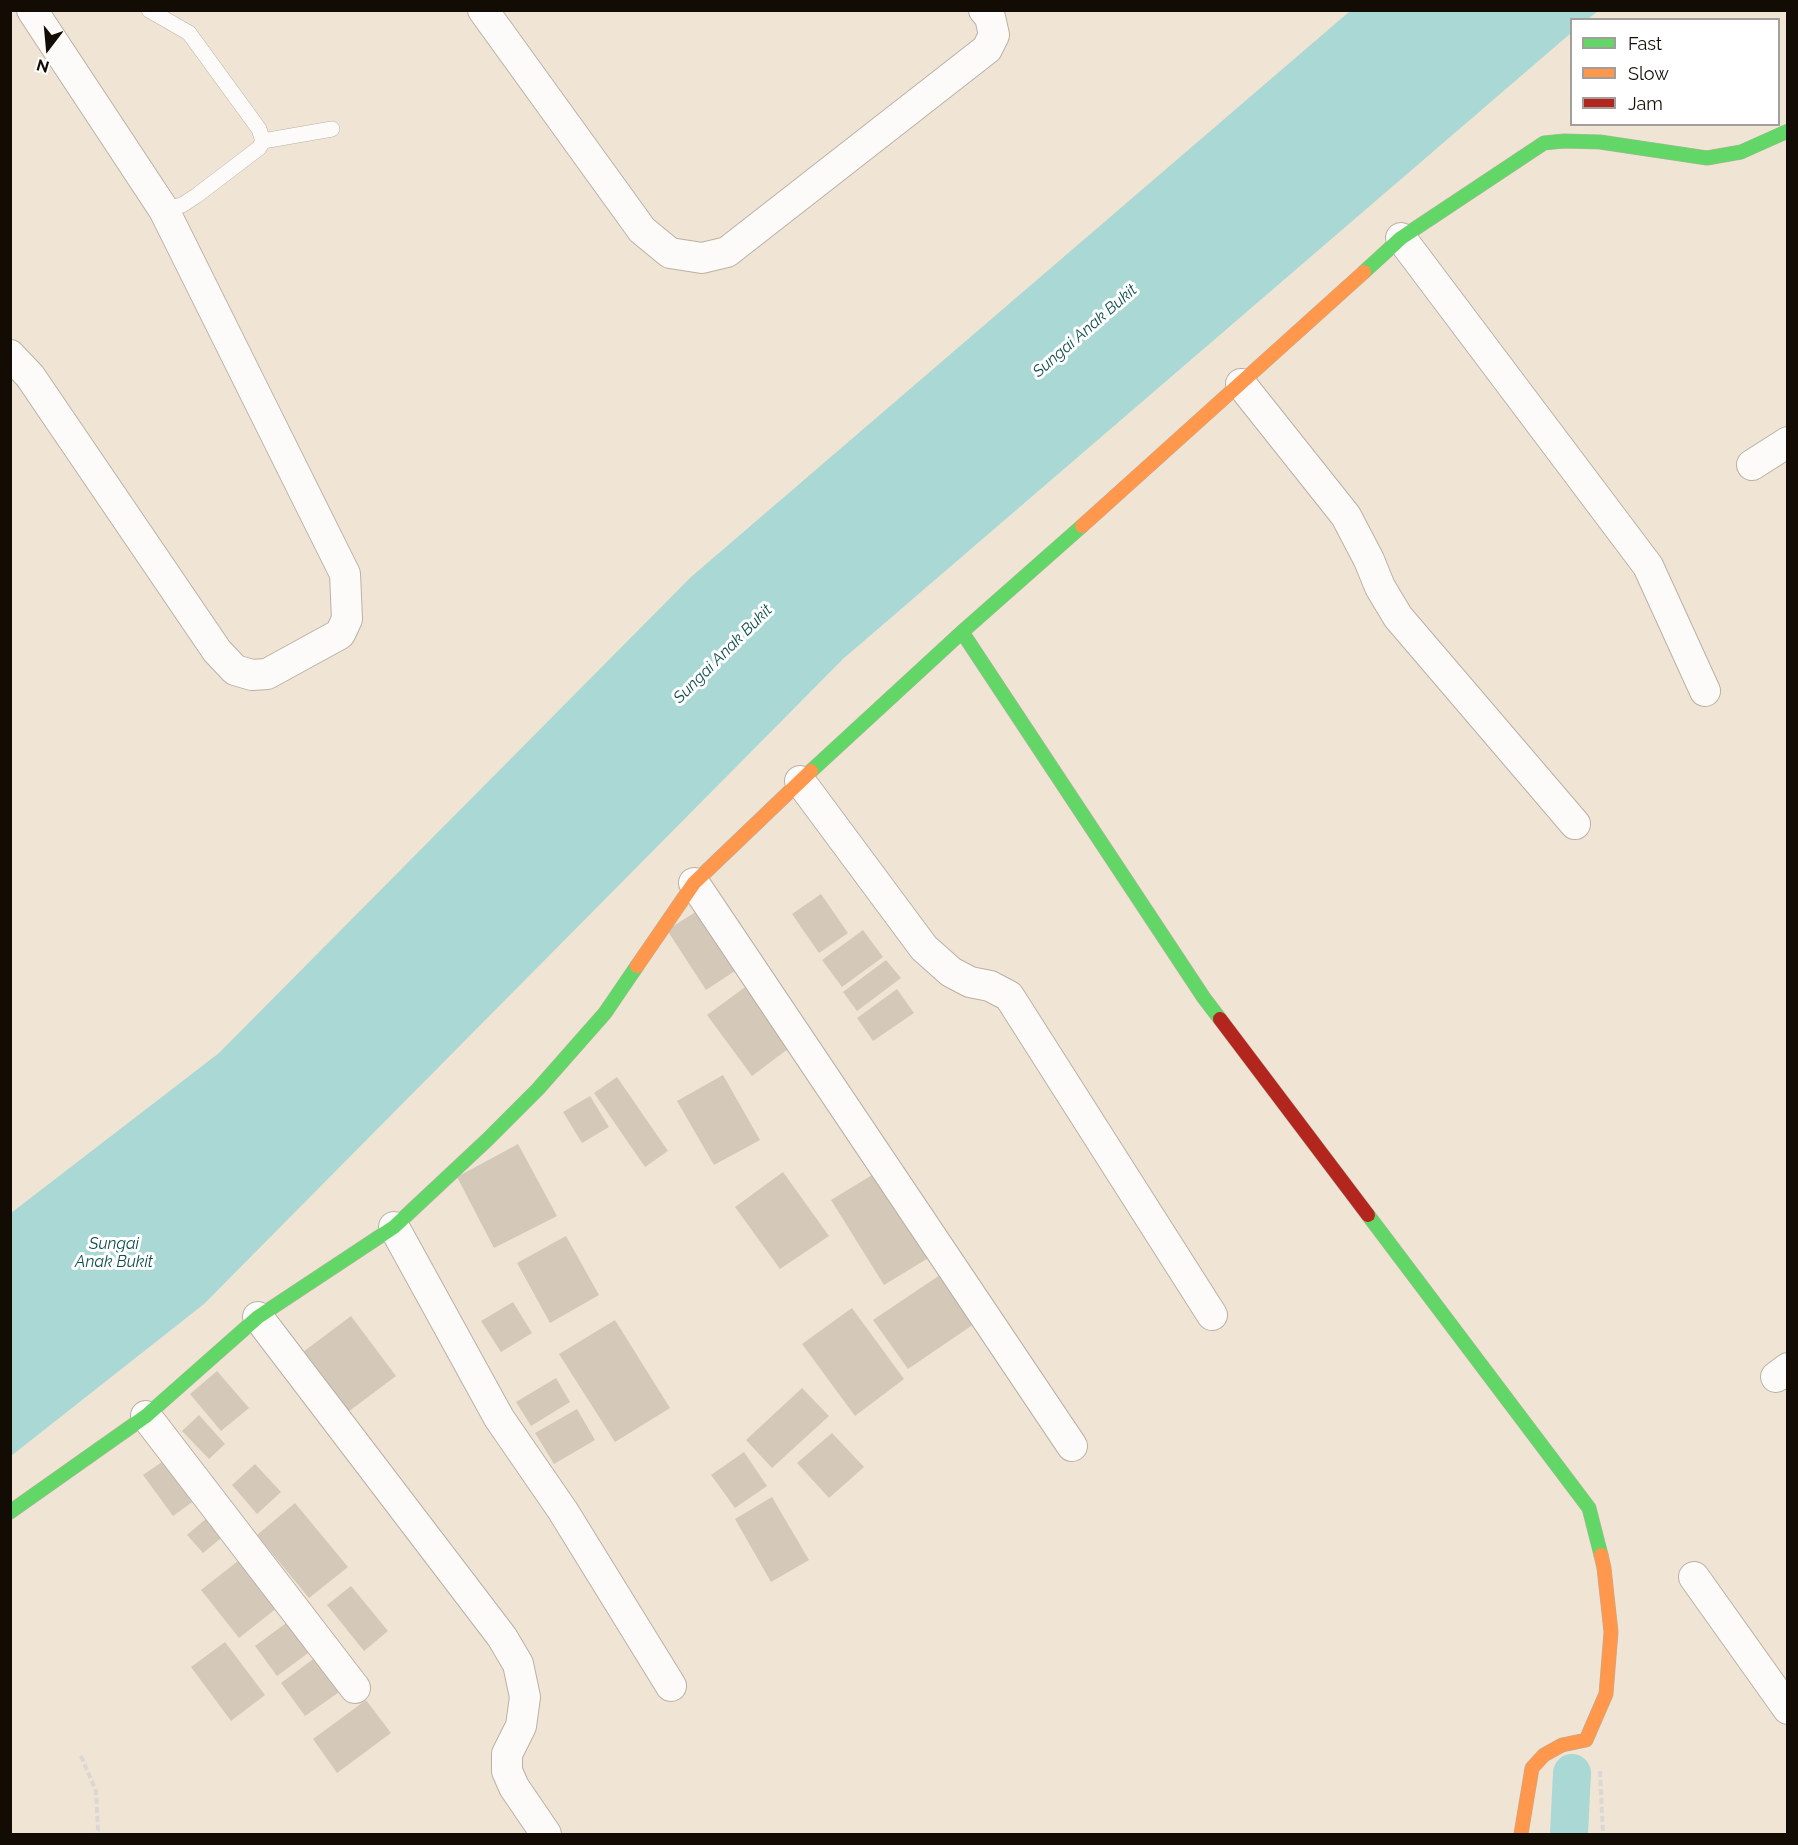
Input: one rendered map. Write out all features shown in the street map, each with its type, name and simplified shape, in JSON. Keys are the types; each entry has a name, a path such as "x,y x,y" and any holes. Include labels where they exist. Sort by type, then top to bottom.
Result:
{"street":[{"path":"10,355 30,376 217,651 235,670 252,675 267,674 340,634 347,619 345,574 164,210 32,10"},
{"path":"483,10 642,230 670,253 702,258 727,252 987,49 994,35 990,17 984,10"},
{"path":"10,1512 146,1416 258,1317 394,1227 538,1089 605,1013 694,883 800,781 962,632 1401,238 1544,143 1600,142 1707,158 1741,152 1788,131"},
{"path":"1401,238 1648,566 1705,691"},
{"path":"1241,384 1346,516 1380,587 1398,616 1575,824"},
{"path":"1752,465 1788,442"},
{"path":"962,632 1204,998 1589,1508 1604,1568 1611,1632 1606,1694 1587,1740 1562,1745 1544,1755 1532,1768 1521,1834"},
{"path":"800,781 924,948 951,972 970,982 990,986 1009,996 1212,1315"},
{"path":"694,883 1072,1446"},
{"path":"394,1227 499,1418 564,1511 671,1686"},
{"path":"258,1317 502,1637 518,1664 525,1697 521,1726 507,1754 507,1771 514,1786 546,1834"},
{"path":"146,1416 355,1688"},
{"path":"1694,1577 1788,1709"}],"lane":[{"path":"149,10 189,33 259,129 263,141 259,148 196,196 182,205 164,210"},
{"path":"263,141 332,129"}],"path":[{"path":"1587,1740 1600,1770 1603,1834"},
{"path":"81,1756 96,1791 98,1830 96,1834"}],"water":[{"name":"Sungai Anak Bukit","path":"1350,11 1598,11 1589,18 1570,18 1570,34 843,659 204,1304 11,1456 11,1213 219,1053 691,577"}],"building":[{"path":"821,894 848,933 819,953 792,914"},
{"path":"705,906 744,965 706,990 667,930"},
{"path":"863,930 883,957 842,987 822,960"},
{"path":"886,960 901,978 857,1011 843,992"},
{"path":"748,985 792,1046 752,1076 707,1015"},
{"path":"897,989 914,1013 873,1041 857,1018"},
{"path":"723,1075 760,1140 714,1165 677,1101"},
{"path":"617,1077 668,1151 645,1167 594,1093"},
{"path":"590,1096 609,1127 582,1143 563,1112"},
{"path":"518,1144 557,1216 494,1248 457,1177"},
{"path":"882,1169 935,1254 884,1285 831,1200"},
{"path":"783,1172 829,1236 780,1269 735,1207"},
{"path":"566,1236 599,1295 550,1323 517,1263"},
{"path":"940,1275 974,1324 908,1369 873,1320"},
{"path":"513,1302 532,1333 501,1352 481,1321"},
{"path":"852,1308 904,1379 855,1416 802,1344"},
{"path":"351,1316 396,1376 344,1415 299,1355"},
{"path":"615,1320 670,1408 615,1442 559,1354"},
{"path":"217,1371 249,1408 221,1431 190,1394"},
{"path":"556,1378 570,1402 531,1426 516,1402"},
{"path":"802,1388 829,1416 772,1468 746,1440"},
{"path":"577,1409 595,1440 554,1464 535,1433"},
{"path":"199,1415 225,1444 209,1459 182,1431"},
{"path":"832,1433 864,1467 829,1498 797,1463"},
{"path":"744,1452 767,1486 735,1508 711,1475"},
{"path":"172,1455 202,1495 173,1516 143,1475"},
{"path":"255,1464 281,1492 257,1514 232,1485"},
{"path":"772,1497 809,1560 771,1582 735,1519"},
{"path":"295,1503 348,1567 309,1598 257,1535"},
{"path":"215,1511 231,1530 203,1553 187,1535"},
{"path":"243,1557 282,1604 239,1638 201,1590"},
{"path":"351,1586 388,1631 364,1651 327,1605"},
{"path":"293,1618 315,1648 277,1676 255,1646"},
{"path":"225,1642 265,1695 231,1721 191,1667"},
{"path":"320,1654 345,1688 305,1716 281,1683"},
{"path":"366,1700 391,1733 337,1773 313,1739"}],"waterway":[{"path":"1569,1834 1572,1773"}],"traffic: fast":[{"path":"1364,272 1401,238 1544,143 1600,142 1707,158 1741,152 1788,131"},
{"path":"811,771 962,632 1082,526"},
{"path":"962,632 1220,1019"},
{"path":"10,1512 146,1416 258,1317 394,1227 538,1089 605,1013 637,966"},
{"path":"1368,1215 1589,1508 1601,1555"}],"traffic: slow":[{"path":"1082,526 1364,272"},
{"path":"637,966 694,883 811,771"},
{"path":"1521,1834 1532,1768 1544,1755 1562,1745 1586,1740 1606,1694 1611,1632 1601,1555"}],"traffic: jam":[{"path":"1220,1019 1368,1215"}]}
